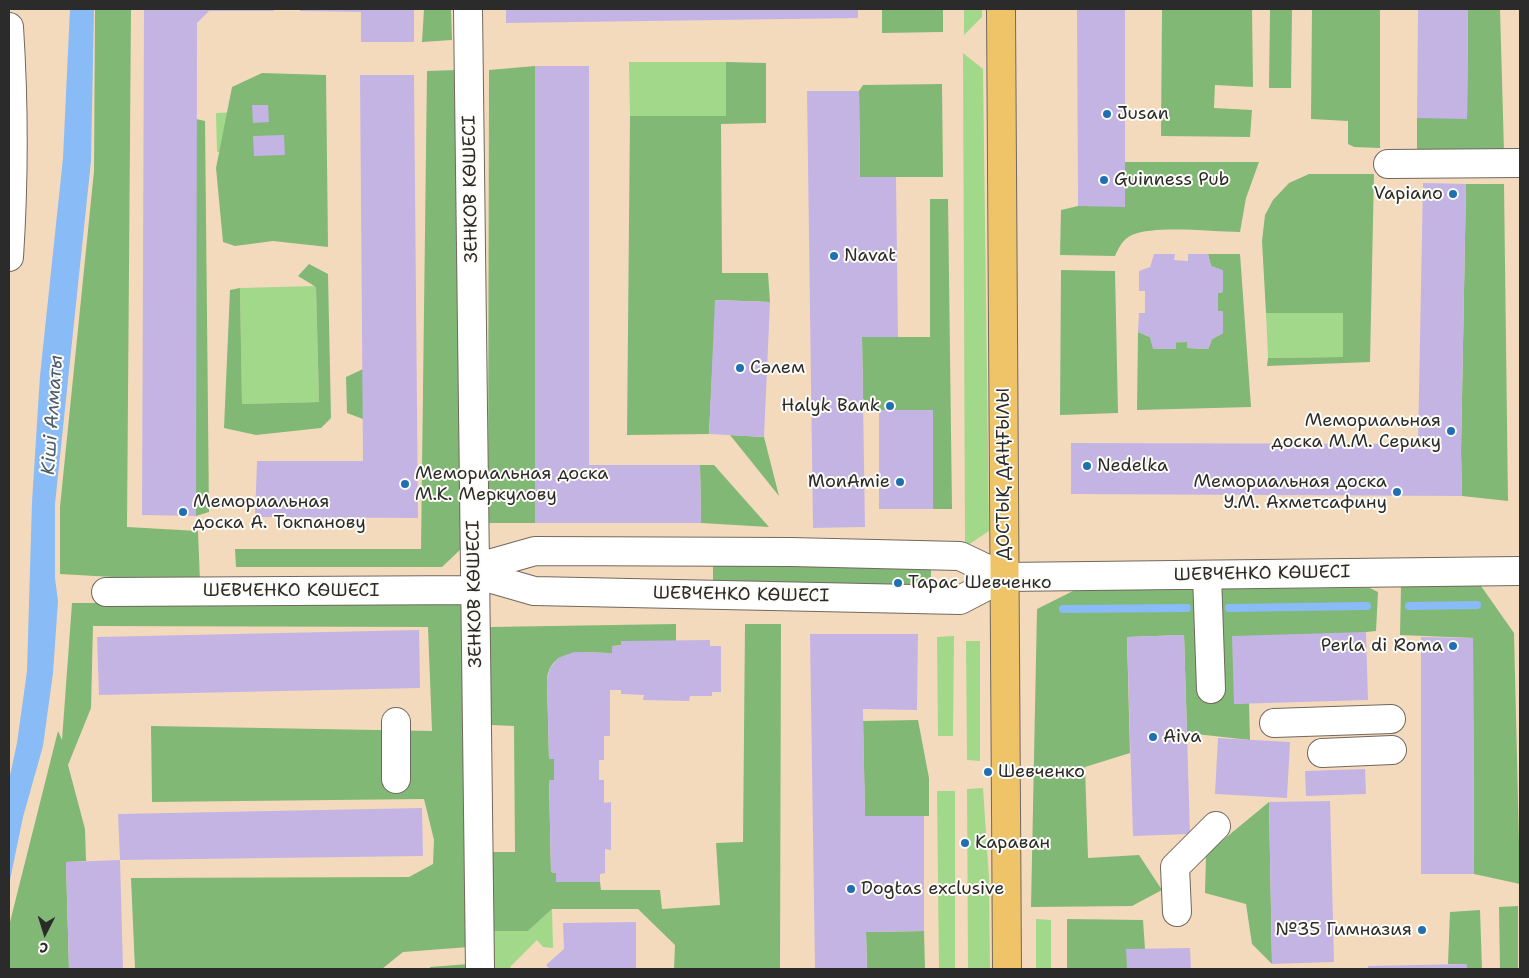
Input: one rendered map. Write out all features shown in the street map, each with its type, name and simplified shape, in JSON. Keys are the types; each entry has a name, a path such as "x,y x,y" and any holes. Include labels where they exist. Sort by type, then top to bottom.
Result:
{"main road":[{"name":"ДОСТЫҚ ДАҢҒЫЛЫ","path":"1001,9 1007,969"}],"street":[{"name":"ЗЕНКОВ КӨШЕСІ","path":"468,9 480,969"},
{"path":"9,27 13,88 14,179 9,257"},
{"path":"1388,164 1520,163"},
{"name":"ШЕВЧЕНКО КӨШЕСІ","path":"475,577 535,551 791,552 960,556 1004,577 1520,572"},
{"path":"1206,575 1211,689"},
{"name":"ШЕВЧЕНКО КӨШЕСІ","path":"106,592 475,577 534,591 960,600 1004,577"},
{"path":"1274,723 1391,719"},
{"path":"396,722 396,779"},
{"path":"1322,753 1392,750"},
{"path":"1177,912 1175,868 1216,826"}],"green space":[{"path":"95,9 131,9 127,527 198,531 200,582 60,574 60,507 94,171"},
{"path":"424,9 451,9 452,40 422,42"},
{"path":"882,9 943,9 943,32 882,33"},
{"path":"964,9 982,9 982,17 964,35"},
{"path":"1162,9 1252,9 1253,87 1215,85 1214,108 1252,110 1250,137 1161,136"},
{"path":"1270,9 1292,9 1291,88 1269,88"},
{"path":"1312,9 1380,9 1380,148 1354,147 1348,144 1348,121 1311,119"},
{"path":"1468,9 1500,9 1504,152 1417,150 1417,118 1467,118"},
{"path":"963,53 983,69 989,531 965,547"},
{"path":"629,62 726,62 726,116 630,116"},
{"path":"726,62 766,63 766,123 721,124 722,273 768,273 770,302 716,300 709,434 627,435 630,116 726,116"},
{"path":"535,66 535,523 488,523 489,70"},
{"path":"457,70 461,549 442,567 236,567 235,549 421,549 427,71"},
{"path":"262,73 326,75 328,247 273,241 235,246 223,242 216,168 232,87"},
{"path":"942,84 943,177 860,177 859,91 863,85"},
{"path":"238,112 239,152 217,152 216,113"},
{"path":"196,119 205,121 209,512 196,516"},
{"path":"1125,162 1259,162 1246,198 1240,232 1155,230 1132,235 1126,239 1115,256 1060,255 1061,210 1078,206 1125,206"},
{"path":"1309,174 1374,174 1370,362 1267,366 1268,358 1343,357 1343,313 1266,313 1262,241 1265,215 1273,200 1289,183"},
{"path":"1466,184 1504,184 1508,501 1462,496 1461,451"},
{"path":"930,199 948,199 952,509 933,509 933,410 879,410 863,399 862,337 930,337"},
{"path":"1208,254 1240,254 1251,407 1137,410 1138,332 1150,337 1152,343 1187,342 1188,348 1208,349 1212,339 1223,333 1223,311 1218,311 1218,293 1223,292 1216,269 1211,266"},
{"path":"309,264 328,274 331,418 321,428 256,435 224,428 230,290 240,288 242,404 319,402 316,287 298,276"},
{"path":"1061,270 1115,271 1118,413 1060,415"},
{"path":"316,286 319,402 242,404 240,288"},
{"path":"1266,313 1343,313 1343,357 1268,358"},
{"path":"363,369 363,419 347,413 346,377"},
{"path":"730,435 764,437 779,496"},
{"path":"700,465 714,465 769,527 701,523"},
{"path":"713,561 931,564 931,592 713,589"},
{"path":"1401,586 1481,586 1514,633 1520,884 1474,874 1473,638 1400,635"},
{"path":"1370,588 1378,592 1376,631 1366,632 1234,704 1249,703 1250,740 1187,733 1184,635 1127,637 1130,753 1085,767 1088,858 1139,855 1162,890 1132,906 1031,907 1037,609 1077,589"},
{"path":"464,602 469,947 403,952 382,969 135,969 131,878 409,877 433,864 434,840 424,799 152,802 151,726 432,731 428,627 93,626 91,708 68,765 85,829 86,861 66,862 69,969 9,969 9,926 58,731 62,740 72,603"},
{"path":"676,624 676,641 612,646 612,653 571,654 555,661 550,669 547,680 549,758 554,759 554,780 549,781 551,872 556,873 556,882 600,882 601,890 660,890 662,909 720,905 716,843 743,842 745,624 781,624 780,969 674,969 675,945 638,909 552,909 528,931 493,931 492,852 515,852 514,726 491,725 490,627"},
{"path":"954,636 953,736 938,736 937,637"},
{"path":"966,641 980,641 980,761 967,760"},
{"path":"918,720 929,778 929,816 865,816 863,721"},
{"path":"983,788 989,878 990,969 968,969 967,789"},
{"path":"937,791 955,791 955,969 939,969"},
{"path":"1269,802 1272,964 1252,944 1246,904 1205,893 1206,854"},
{"path":"1518,906 1518,969 1500,969 1499,907"},
{"path":"552,909 553,948 543,947 537,940 510,967 512,969 493,969 493,931 528,931"},
{"path":"1480,910 1482,969 1467,969 1467,964 1448,964 1450,912"},
{"path":"1036,919 1051,920 1051,969 1036,969"},
{"path":"1067,919 1143,920 1145,949 1127,949 1127,969 1067,969"},
{"path":"924,931 925,969 867,969 866,932"},
{"path":"469,964 469,969 430,969 430,967"}],"water":[{"name":"Кіші Алматы","path":"70,9 94,9 91,161 55,504 55,578 58,601 53,673 43,746 23,817 9,885 9,780 17,743 27,671 32,502 40,376 63,158"}],"building":[{"path":"144,9 274,9 274,11 209,11 197,23 196,516 142,515"},
{"path":"300,9 414,9 414,42 361,42 361,12 300,11"},
{"path":"506,9 858,9 858,18 506,23"},
{"path":"1077,9 1125,9 1125,207 1078,206"},
{"path":"1418,9 1468,9 1467,119 1417,118"},
{"path":"535,66 589,66 589,465 700,465 701,523 535,523"},
{"path":"360,75 414,75 418,518 255,517 257,461 363,461"},
{"path":"807,91 859,91 860,177 896,177 898,337 862,337 865,527 813,528"},
{"path":"252,105 268,105 269,122 253,123"},
{"path":"284,135 285,155 254,156 253,136"},
{"path":"1423,183 1466,184 1461,451 1462,496 1071,494 1071,443 1418,444"},
{"path":"1154,254 1175,254 1174,260 1188,261 1188,254 1208,254 1211,266 1223,270 1223,292 1218,293 1218,311 1223,311 1223,333 1212,339 1208,349 1187,348 1187,342 1176,342 1176,349 1153,349 1150,337 1138,332 1139,313 1145,313 1145,291 1139,291 1139,271 1150,267"},
{"name":"Сәлем","path":"715,300 770,302 764,437 709,434"},
{"path":"879,410 933,410 933,509 879,509"},
{"path":"419,630 420,688 99,695 97,637"},
{"path":"1366,632 1368,700 1234,704 1232,636"},
{"path":"810,634 918,634 917,710 863,709 865,816 924,816 924,931 866,932 867,969 815,969"},
{"path":"1184,635 1190,834 1133,836 1127,637"},
{"path":"1421,637 1473,638 1474,874 1421,874"},
{"path":"710,640 710,646 721,646 721,692 712,692 712,696 690,696 689,701 643,700 644,695 621,694 621,690 610,690 610,736 604,736 604,760 599,760 599,780 604,780 604,803 611,802 611,850 605,849 605,873 600,874 600,882 556,882 556,873 551,872 549,780 554,780 554,759 549,759 547,680 550,668 558,658 574,652 612,653 612,646 621,646 621,641"},
{"path":"1218,738 1290,742 1287,798 1215,794"},
{"path":"1365,769 1366,794 1306,796 1305,771"},
{"path":"1330,801 1334,962 1272,964 1269,802"},
{"path":"422,808 423,856 120,860 118,814"},
{"path":"120,860 123,969 69,969 66,862"},
{"path":"636,922 636,969 550,969 546,965 564,949 563,923"},
{"path":"1190,948 1191,969 1127,969 1126,949"},
{"path":"1467,964 1467,969 1368,969 1368,966"}],"waterway":[{"path":"1409,606 1477,605"},
{"path":"1229,608 1367,606"},
{"path":"1063,609 1187,608"}],"place":[{"name":"Jusan","path":"1107,114"},
{"name":"Guinness Pub","path":"1104,180"},
{"name":"Vapiano","path":"1453,194"},
{"name":"Navat","path":"834,256"},
{"name":"Сәлем","path":"740,368"},
{"name":"Halyk Bank","path":"890,406"},
{"name":"Мемориальная доска М.М. Серику","path":"1451,431"},
{"name":"Nedelka","path":"1087,466"},
{"name":"MonAmie","path":"900,482"},
{"name":"Мемориальная доска М.К. Меркулову","path":"405,484"},
{"name":"Мемориальная доска У.М. Ахметсафину","path":"1397,492"},
{"name":"Мемориальная доска А. Токпанову","path":"183,512"},
{"name":"Тарас Шевченко","path":"898,583"},
{"name":"Perla di Roma","path":"1453,646"},
{"name":"Aiva","path":"1153,737"},
{"name":"Шевченко","path":"988,772"},
{"name":"Караван","path":"965,843"},
{"name":"Dogtas exclusive","path":"851,889"},
{"name":"№35 Гимназия","path":"1422,930"}]}
